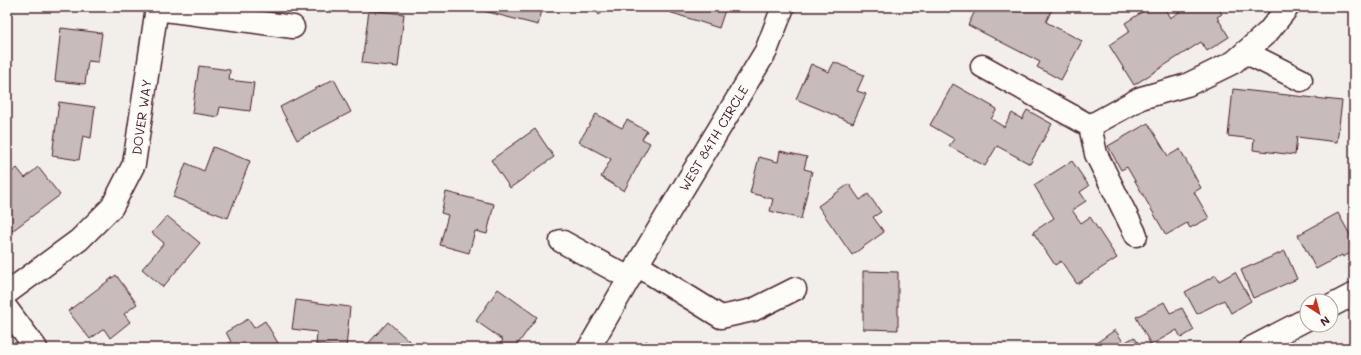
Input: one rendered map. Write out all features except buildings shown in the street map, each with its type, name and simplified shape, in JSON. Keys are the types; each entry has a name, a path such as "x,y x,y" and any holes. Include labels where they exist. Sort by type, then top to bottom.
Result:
{"street":[{"name":"WEST 84TH CIRCLE","path":"589,348 766,51 783,7"},
{"path":"1090,126 1141,98 1187,85 1234,62 1268,32 1288,7"},
{"path":"157,8 293,27"},
{"name":"DOVER WAY","path":"7,293 79,240 112,207 134,164 157,8"},
{"path":"1245,52 1301,80"},
{"path":"982,66 1090,126 1096,154 1136,235"},
{"path":"561,241 633,272 721,317 754,310 795,289"},
{"path":"1339,302 1354,294"},
{"path":"7,309 36,348"},
{"path":"1251,348 1299,323"}]}
